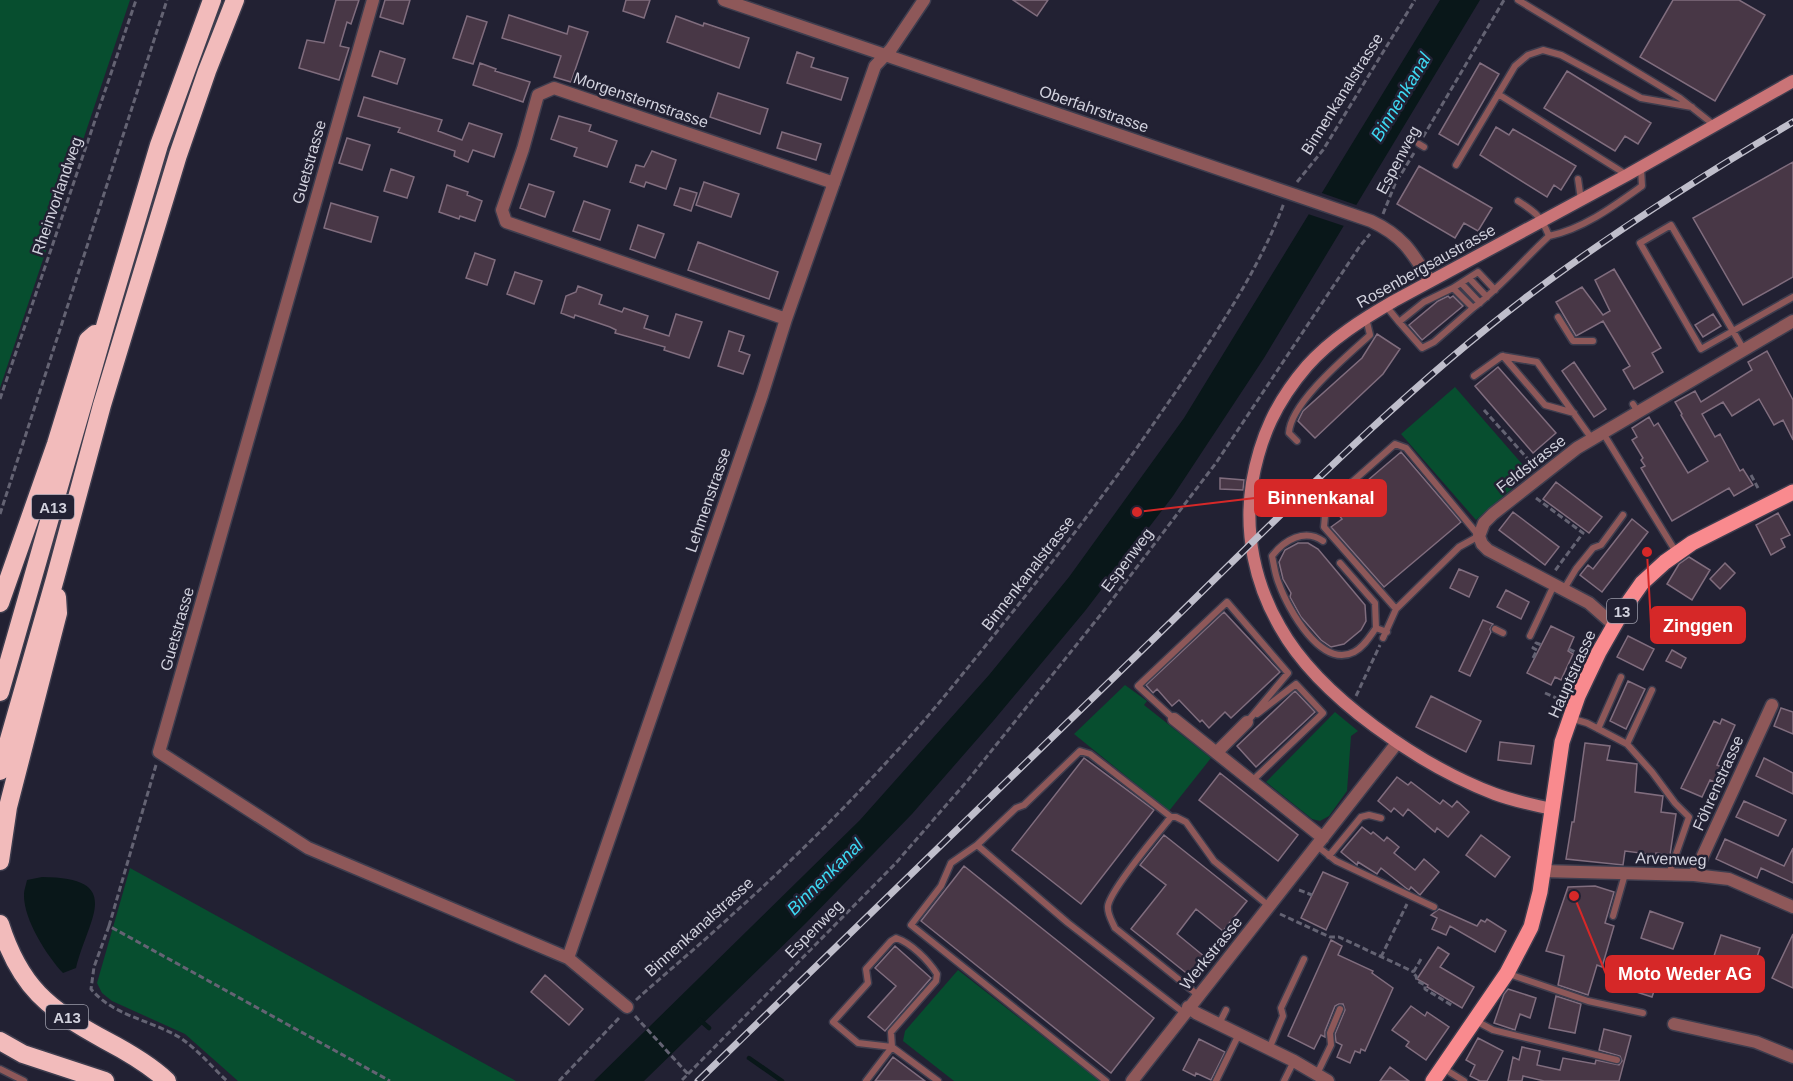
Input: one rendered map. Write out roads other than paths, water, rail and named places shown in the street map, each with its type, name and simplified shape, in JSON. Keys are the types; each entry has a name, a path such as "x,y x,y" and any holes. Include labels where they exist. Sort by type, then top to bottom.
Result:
{"highway":[{"name":"A13","path":"0,692 159,145 212,0"},
{"name":"A13","path":"0,771 102,405 178,155 235,0"},
{"name":"A13","path":"0,603 56,444 88,340 106,323"},
{"name":"A13","path":"0,861 8,807 58,613 55,579"},
{"name":"A13","path":"0,924 8,949 20,972 52,1006 125,1051 167,1081"},
{"path":"4,1048 105,1081"}],"main road":[{"name":"Hauptstrasse","path":"1432,1081 1507,974 1531,927 1540,892 1558,763 1570,718 1590,670 1614,625 1642,583 1676,553 1793,492"}],"street":[{"name":"Guetstrasse","path":"373,0 159,752 308,848 568,958"},
{"name":"Oberfahrstrasse","path":"724,0 1375,223 1397,236 1416,256 1430,281"},
{"name":"Lehmenstrasse","path":"568,958 762,395 786,319 875,66 885,56 924,0"},
{"name":"Rosenbergsaustrasse","path":"1552,809 1494,794 1397,743 1349,706 1296,651 1280,629 1268,605 1257,571 1250,536 1250,500 1257,453 1268,425 1290,388 1308,364 1366,318 1793,81"},
{"name":"Morgensternstrasse","path":"786,319 506,222 502,210 523,149 538,95 554,88 834,183"},
{"name":"Feldstrasse","path":"1479,536 1484,523 1493,514 1577,448 1598,436 1635,408 1793,321"},
{"path":"1479,536 1488,550 1589,603 1614,625"},
{"name":"Föhrenstrasse","path":"1694,875 1772,705"},
{"path":"1174,719 1252,781 1320,842"},
{"path":"1217,752 1247,722"},
{"name":"Werkstrasse","path":"1132,1081 1198,995 1272,909 1320,842 1397,743"},
{"name":"Arvenweg","path":"1542,871 1694,875 1737,881 1793,907"},
{"path":"568,958 631,1011"},
{"path":"1186,1010 1219,1024 1323,1077"},
{"path":"1674,1024 1756,1042 1793,1057"}],"lane":[{"path":"1518,0 1680,98 1715,126"},
{"path":"1456,165 1515,66 1528,55 1543,50 1561,55 1641,98 1692,107"},
{"path":"1498,94 1627,175"},
{"path":"1385,306 1422,348 1434,342 1495,291 1549,236 1566,232 1616,205 1642,186 1641,167"},
{"path":"1578,179 1581,200"},
{"path":"1518,201 1534,211 1543,221 1549,236"},
{"path":"1744,350 1733,331 1671,225 1640,243 1701,350 1733,331 1793,297"},
{"path":"1399,322 1424,302 1454,288 1478,272 1495,291"},
{"path":"1468,278 1487,297"},
{"path":"1461,283 1480,303"},
{"path":"1454,288 1473,308"},
{"path":"1558,317 1573,341 1593,340"},
{"path":"1297,441 1289,433 1290,424 1316,386 1370,335 1366,318"},
{"path":"1502,356 1545,405 1574,413"},
{"path":"1474,376 1502,356 1537,362 1574,413 1598,436 1676,553"},
{"path":"1396,609 1324,527 1326,505 1386,451 1395,444 1406,448 1479,536"},
{"path":"1530,636 1555,585 1576,569 1623,515"},
{"path":"1323,541 1315,536 1287,540 1272,556 1278,582 1290,609 1323,650 1333,654 1353,653 1361,647 1376,628 1375,603 1340,563"},
{"name":"Feldstrasse","path":"1376,628 1385,635 1396,609 1459,547 1479,536"},
{"path":"1174,719 1138,686 1227,602 1288,673 1247,722"},
{"path":"1495,629 1503,633"},
{"path":"1598,729 1621,677"},
{"path":"1247,722 1296,684 1323,713 1252,781"},
{"path":"1627,744 1652,690"},
{"path":"1570,718 1627,744 1689,817 1669,874"},
{"path":"1106,1081 911,925 941,886 951,863 977,846 1016,808 1024,806 1080,751 1090,754 1171,817 1186,822 1214,861 1272,909"},
{"path":"1329,856 1360,817 1369,815 1381,818"},
{"path":"1171,817 1116,888 1108,904 1109,914 1115,928 1198,995"},
{"path":"1320,842 1329,856 1434,907"},
{"path":"977,846 1068,923 1186,1010"},
{"path":"1613,916 1624,874"},
{"path":"1240,882 1245,875"},
{"path":"866,1081 892,1047 891,1032 936,981 937,974 932,966 903,940 896,938 866,969 868,982 834,1022 858,1043 892,1047 938,1081"},
{"path":"1269,1049 1283,1016 1281,1008 1304,959"},
{"path":"1507,974 1588,1001 1643,1013"},
{"path":"1323,1077 1331,1045 1330,1033 1340,1009"},
{"path":"1219,1024 1226,1010"},
{"path":"1475,1020 1493,1030 1617,1060"},
{"path":"1215,1081 1239,1034"},
{"path":"4,1048 44,1069"},
{"path":"1284,1081 1294,1061"},
{"path":"1442,1068 1464,1081"},
{"path":"0,1069 24,1081"}],"water":[{"path":"1440,0 1480,0 1264,358 1173,496 1085,611 912,814 806,923 644,1081 594,1081 860,820 989,675 1069,577 1184,418"},
{"path":"42,877 68,879 84,885 93,893 95,904 93,917 76,968 63,973 50,957 27,915 24,892 27,880"}],"waterway":[{"path":"700,1020 709,1028"},
{"path":"749,1058 782,1081"}],"railway":[{"path":"698,1081 1300,496 1432,374 1524,299 1589,252 1690,185 1793,122"}],"place":[{"name":"Binnenkanal","path":"1137,512"},
{"name":"Zinggen","path":"1647,552"},
{"name":"Moto Weder AG","path":"1574,896"}]}
